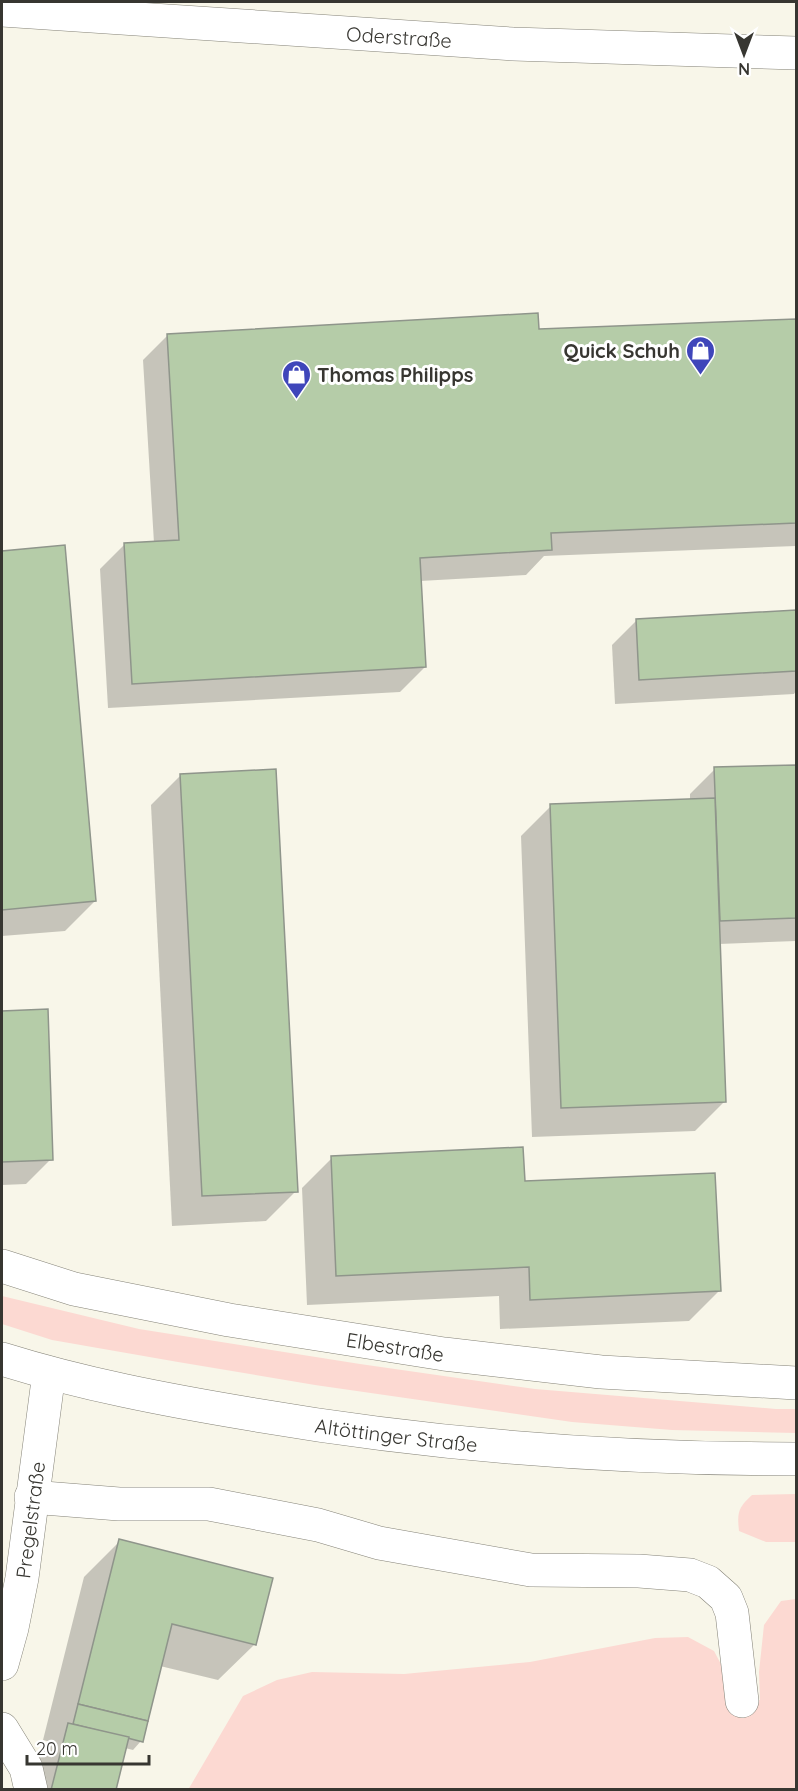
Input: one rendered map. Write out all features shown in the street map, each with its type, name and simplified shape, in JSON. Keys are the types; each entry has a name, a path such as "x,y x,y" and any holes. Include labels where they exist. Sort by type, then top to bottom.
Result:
{"street":[{"name":"Oderstraße","path":"2,10 513,44 796,53"},
{"name":"Elbestraße","path":"2,1266 74,1289 229,1320 444,1354 601,1372 796,1383"},
{"name":"Altöttinger Straße","path":"2,1359 48,1373 191,1404 333,1428 481,1445 602,1455 796,1459"},
{"name":"Pregelstraße","path":"2,1664 22,1578 48,1373"},
{"path":"32,1497 118,1504 209,1504 318,1525 380,1543 531,1570 639,1571 690,1575 708,1582 726,1598 732,1613 742,1701"},
{"path":"2,1729 26,1768 31,1790"}],"shaded area":[{"path":"2,1296 139,1329 535,1389 796,1409 796,1433 672,1430 572,1422 315,1385 178,1362 52,1340 2,1324"},
{"path":"796,1494 796,1542 766,1542 739,1531 740,1511 752,1495"},
{"path":"796,1599 796,1789 188,1790 243,1696 277,1680 312,1672 404,1674 530,1662 655,1638 688,1637 714,1651 723,1668 730,1701 760,1700 759,1672 764,1625 781,1601"}],"building":[{"path":"538,313 539,329 796,319 796,523 551,533 552,550 420,558 426,667 132,684 124,543 179,540 167,334"},
{"path":"65,545 96,901 2,910 2,551"},
{"path":"796,610 796,671 639,680 636,619"},
{"path":"796,765 796,918 720,921 714,767"},
{"path":"276,769 298,1192 202,1196 180,774"},
{"path":"715,798 726,1102 561,1108 550,804"},
{"path":"48,1009 53,1160 2,1162 2,1011"},
{"path":"523,1147 525,1181 715,1173 721,1291 530,1300 529,1267 336,1276 331,1156"},
{"path":"119,1539 273,1578 256,1645 172,1624 148,1721 78,1704"},
{"path":"78,1704 148,1721 143,1742 73,1724"},
{"path":"68,1723 129,1737 116,1790 51,1790"}],"place":[{"name":"Quick Schuh","path":"701,376"},
{"name":"Thomas Philipps","path":"296,400"}]}
